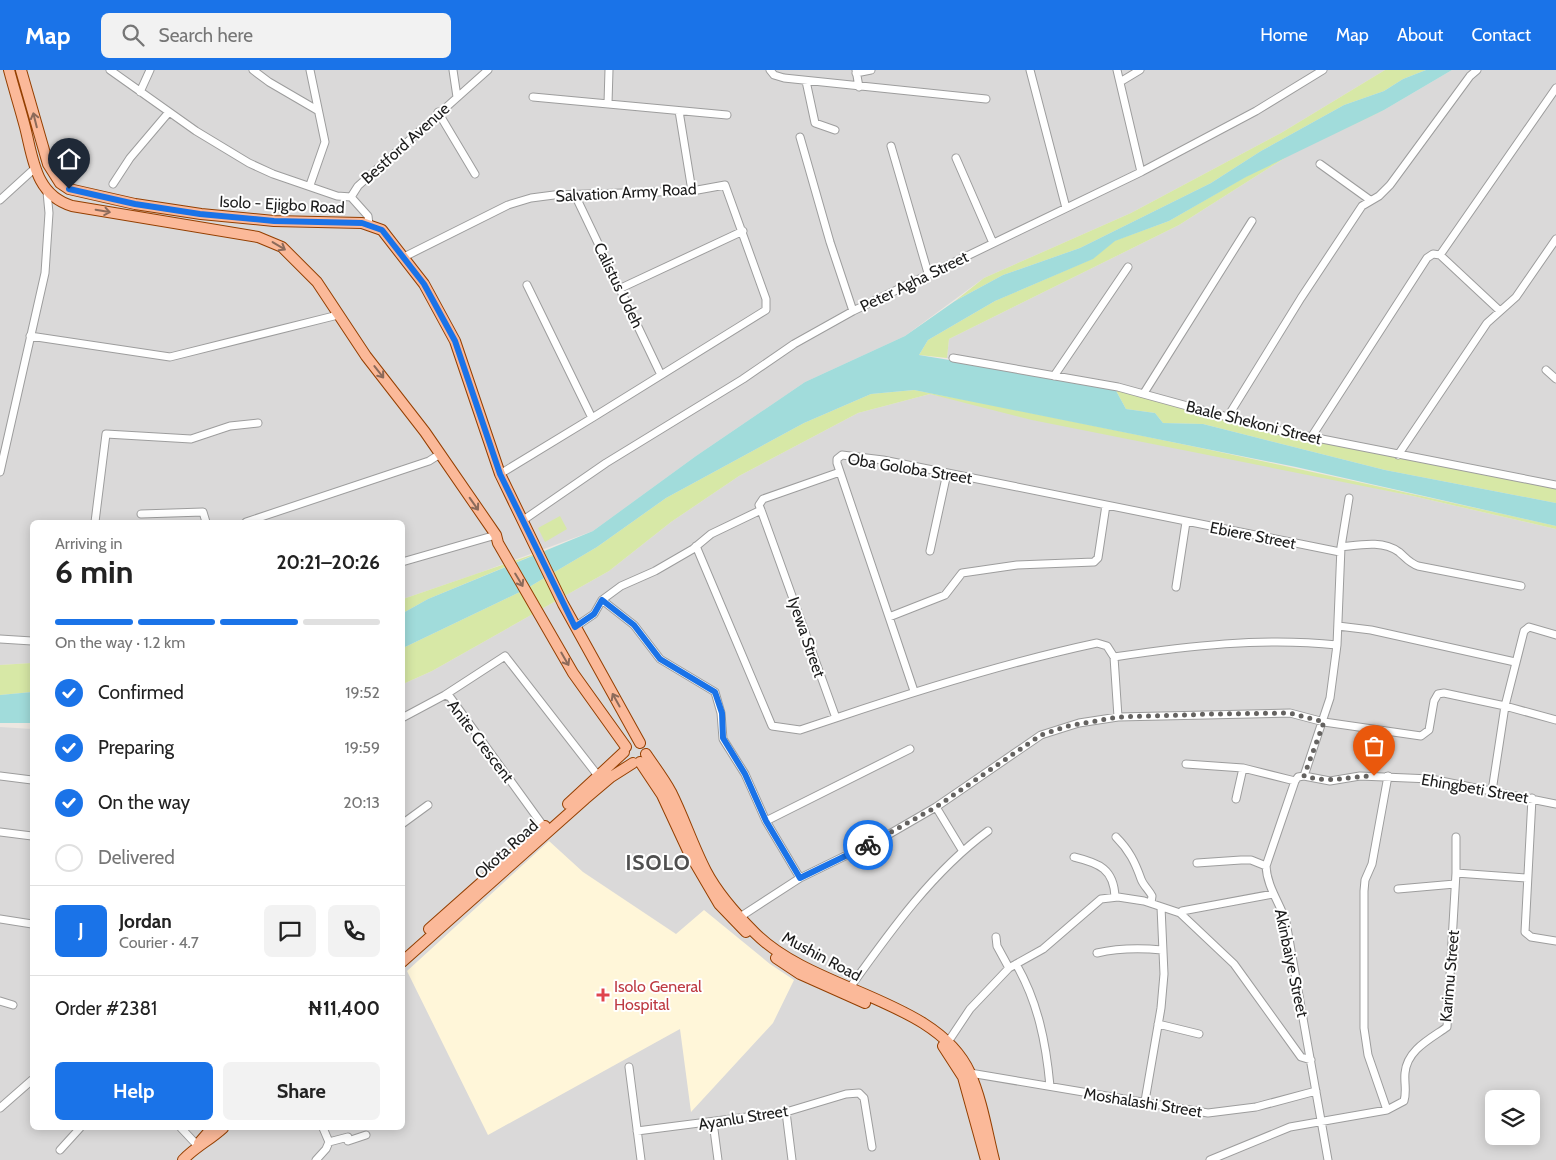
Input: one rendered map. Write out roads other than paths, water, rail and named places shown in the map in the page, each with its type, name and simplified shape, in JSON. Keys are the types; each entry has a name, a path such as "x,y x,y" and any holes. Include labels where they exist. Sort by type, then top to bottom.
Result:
{"main road":[{"name":"Isolo - Ejigbo Road","path":"9,70 34,169 47,192 64,204 258,237 282,247 317,282 338,315 440,454 497,539 573,672 625,749"},
{"name":"Isolo - Ejigbo Road","path":"21,70 48,164 60,183 81,193 200,214 369,225"},
{"path":"258,237 263,219"},
{"path":"369,225 382,230 404,257 428,291 455,341 500,474 575,627 644,747 640,760 627,760 625,749"},
{"path":"405,950 599,776 630,743 640,743"},
{"name":"Mushin Road","path":"640,760 670,790 707,873 740,917 757,935 780,954 825,979 923,1022 948,1042 970,1073 994,1160"},
{"name":"Mushin Road","path":"640,760 662,795 688,851 719,904 753,939 800,974 907,1021 936,1039 945,1048 963,1077 986,1160"},
{"name":"Okota Road","path":"405,959 585,799 611,777 640,760"},
{"path":"183,1160 210,1130"},
{"path":"197,1146 212,1138 221,1130"}],"street":[{"path":"110,70 169,112 249,163 273,174 310,185 337,196 351,197"},
{"path":"140,92 150,70"},
{"path":"253,70 277,87 317,110"},
{"path":"310,70 324,147 310,185"},
{"path":"453,70 456,97"},
{"name":"Bestford Avenue","path":"369,225 368,216 351,197 358,186 438,112 488,70"},
{"path":"608,103 609,70"},
{"path":"770,70 779,77 986,99"},
{"path":"859,87 856,71 871,70"},
{"path":"1030,70 1066,208"},
{"path":"1117,70 1141,172"},
{"path":"1120,82 1140,70"},
{"name":"Peter Agha Street","path":"524,525 606,463 743,379 794,344 852,311 928,272 1141,172 1256,111 1322,70"},
{"path":"1227,418 1301,298 1362,206 1379,196 1390,185 1470,76 1477,70"},
{"path":"806,80 815,123 835,130"},
{"path":"1440,255 1556,88"},
{"path":"533,97 727,115"},
{"path":"679,111 692,191"},
{"path":"113,184 130,158 169,112"},
{"path":"438,112 474,174"},
{"path":"800,137 852,311"},
{"path":"890,146 928,272"},
{"path":"956,158 993,243"},
{"path":"1320,164 1370,200"},
{"path":"0,200 34,169"},
{"name":"Salvation Army Road","path":"404,257 508,205 531,198 692,191 725,185 766,299 766,310 661,375"},
{"path":"0,472 45,273 49,213 47,192"},
{"name":"Calistus Udeh","path":"575,195 661,375"},
{"path":"1144,393 1252,221"},
{"path":"621,288 743,231"},
{"path":"1398,455 1487,323 1516,297 1556,239"},
{"path":"1312,436 1427,258 1433,254 1440,255 1500,311"},
{"path":"1054,376 1128,267"},
{"path":"527,286 592,418"},
{"path":"30,336 170,357 338,315"},
{"name":"Baale Shekoni Street","path":"953,358 1144,393 1271,429 1556,485"},
{"path":"1546,370 1556,379"},
{"path":"500,474 661,375"},
{"path":"95,520 106,434 191,439 230,426 258,423"},
{"path":"252,520 429,461 440,454"},
{"name":"Oba Goloba Street","path":"914,691 840,472 837,459 842,455 883,460 1166,518"},
{"path":"575,627 594,614 602,600 621,586 655,571 696,546 711,534 761,510 759,505 763,499 840,472"},
{"path":"930,551 947,473"},
{"path":"1197,863 1251,860 1266,866 1295,781 1298,777 1304,776 1324,722 1330,698 1337,645 1341,549 1349,498"},
{"path":"889,618 945,596 962,573 1017,565 1094,562 1098,558 1106,505"},
{"name":"Iyewa Street","path":"761,510 836,718"},
{"path":"141,514 203,512 205,520"},
{"name":"Ebiere Street","path":"1166,518 1341,549 1376,544 1388,546 1400,553 1408,562 1418,566 1521,586"},
{"path":"1176,587 1186,522"},
{"path":"405,561 497,539"},
{"path":"696,546 772,726 800,730 914,691 1007,664 1097,643 1107,646 1114,657 1118,717"},
{"path":"602,600 634,625 660,659 715,692 722,713 723,738 745,774 766,821 800,878"},
{"path":"1338,626 1371,630 1515,662"},
{"path":"1492,791 1505,706 1515,662 1526,628 1556,635"},
{"path":"0,639 30,641"},
{"path":"1114,657 1228,643 1303,642 1337,645"},
{"path":"445,695 505,656 599,776"},
{"path":"740,917 800,878 886,836 936,807 1041,735 1079,723 1118,717 1290,713 1324,722 1421,736 1429,730 1434,701 1438,694 1444,693 1505,706 1556,720"},
{"name":"Anite Crescent","path":"405,716 445,695 450,696 544,826"},
{"path":"766,821 910,749"},
{"path":"1186,764 1243,768 1295,781"},
{"path":"1236,799 1243,768"},
{"path":"0,776 30,780"},
{"name":"Ehingbeti Street","path":"1304,776 1330,781 1360,776 1388,776 1431,780 1556,804"},
{"path":"1386,1110 1368,1055 1364,1028 1364,891 1365,880 1372,864 1388,776"},
{"path":"1532,798 1524,932 1526,936 1556,941"},
{"path":"405,822 428,805"},
{"path":"936,807 962,850"},
{"path":"0,832 30,836"},
{"path":"849,988 896,926 962,850 988,832"},
{"path":"1116,837 1128,850 1138,867 1141,880 1152,896 1151,903"},
{"name":"Karimu Street","path":"1210,1160 1290,1127 1322,1123 1386,1110 1404,1101 1407,1061 1415,1051 1446,1027 1456,873 1456,837"},
{"path":"1074,857 1106,868 1113,882 1116,897"},
{"name":"Akinbaiye Street","path":"1266,866 1273,894 1280,904 1286,922 1328,1160"},
{"path":"1456,873 1527,878"},
{"path":"1398,889 1455,884"},
{"path":"1180,913 1228,900 1273,894"},
{"path":"948,1042 970,1009 1009,968 1043,949 1096,902 1101,899 1116,897 1151,903 1180,913 1234,964 1301,1057 1311,1060"},
{"path":"1146,1101 1164,974 1162,907"},
{"path":"0,920 30,924"},
{"path":"996,937 997,946 1009,968"},
{"path":"1097,953 1113,949 1138,948 1162,950"},
{"path":"1016,964 1030,988 1037,1008 1050,1086"},
{"path":"0,1002 13,1005"},
{"path":"1158,1024 1199,1034"},
{"path":"629,1067 642,1160"},
{"name":"Moshalashi Street","path":"970,1073 1146,1101 1208,1113 1256,1106 1316,1092"},
{"path":"0,1108 30,1082"},
{"name":"Ayanlu Street","path":"637,1132 786,1112 846,1094 859,1093 864,1098 872,1147"},
{"path":"786,1112 792,1160"},
{"path":"713,1122 718,1160"},
{"path":"60,1150 78,1130"},
{"path":"183,1130 197,1146"},
{"path":"316,1160 326,1149 329,1142 324,1130"},
{"path":"329,1142 348,1137 348,1140 366,1135"}],"water":[{"path":"1426,70 1452,70 1384,110 1246,177 1169,221 1115,241 1093,259 995,301 928,340 919,355 1114,387 1126,409 1155,413 1163,423 1203,424 1385,470 1556,503 1556,526 1296,467 914,390 871,394 804,423 666,498 597,547 524,590 405,647 405,612 428,599 593,531 696,456 805,382 905,336 955,301 1003,275 1080,248 1211,183 1261,151 1344,105 1384,91 1403,79"},
{"path":"30,692 30,723 0,723 0,695"}],"place":[{"name":"Isolo General Hospital","path":"603,995"}],"district":[{"name":"ISOLO","path":"658,863"}]}
